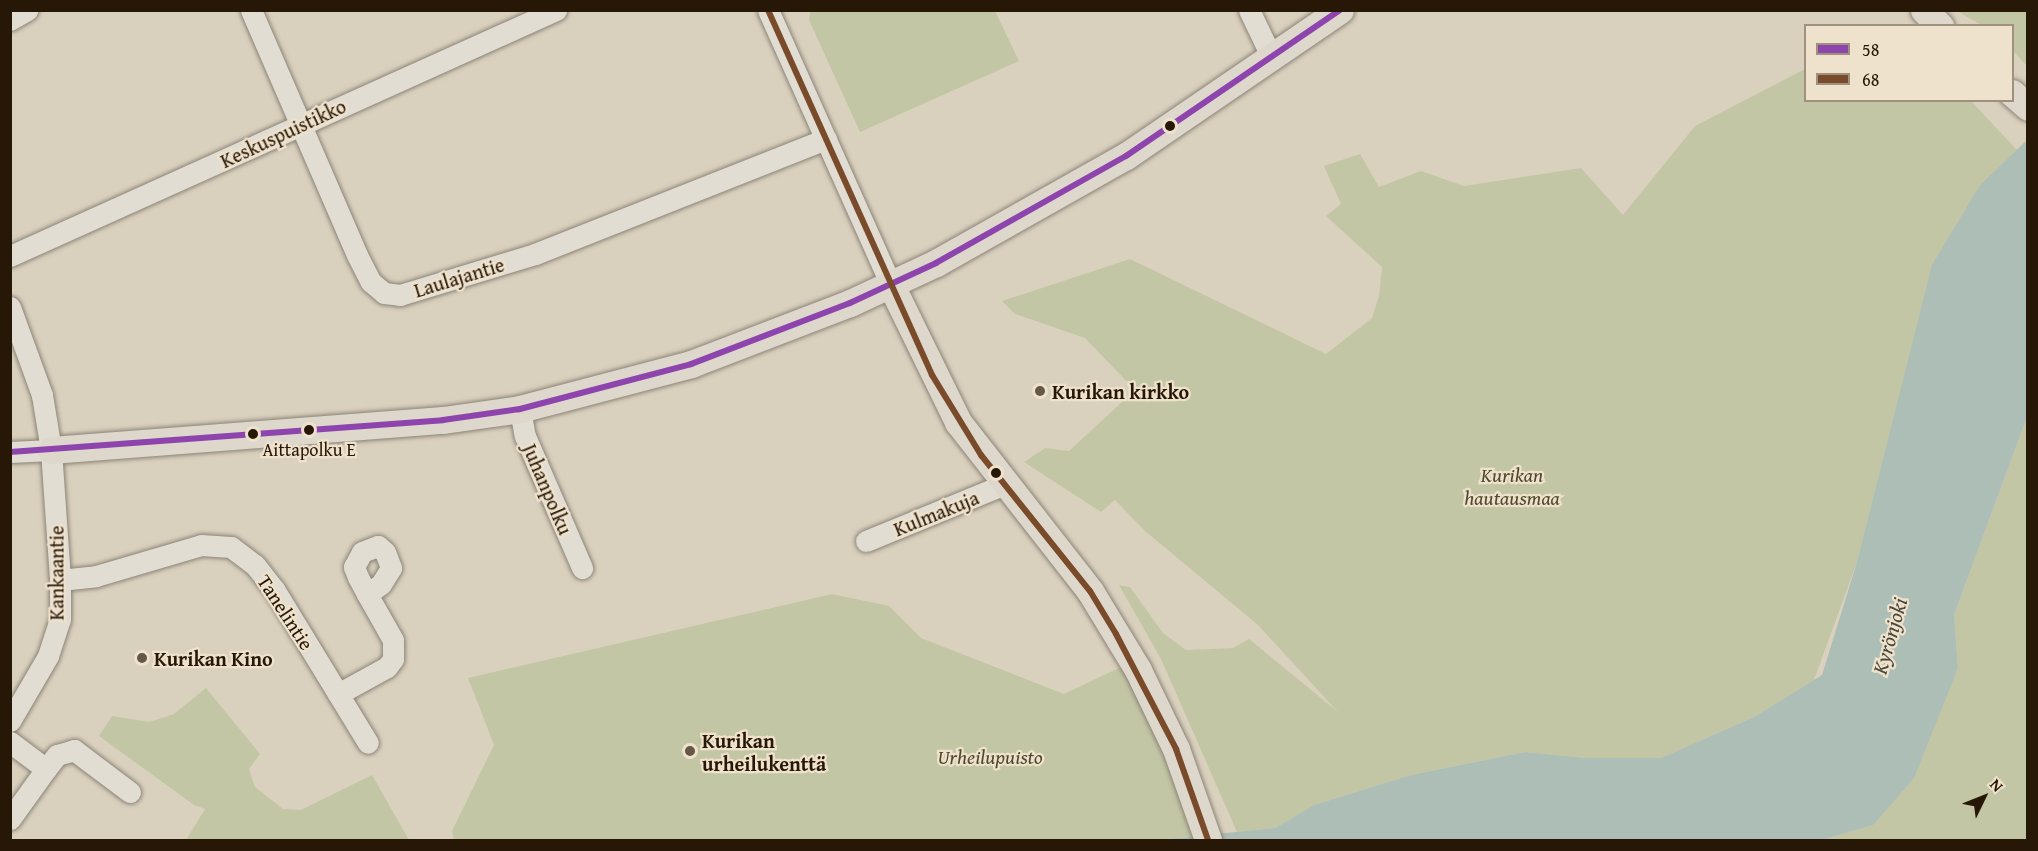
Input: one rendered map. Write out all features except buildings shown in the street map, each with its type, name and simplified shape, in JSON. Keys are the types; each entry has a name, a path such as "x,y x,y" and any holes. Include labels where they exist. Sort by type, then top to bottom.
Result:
{"main road":[{"path":"51,450 442,420 520,409 691,364 891,285 1126,156 1340,10"},
{"path":"1924,10 1938,24"},
{"path":"2014,94 2028,107"},
{"path":"891,285 953,412 1005,484 1090,591 1156,704 1208,840"}],"street":[{"path":"10,20 27,10"},
{"name":"Laulajantie","path":"251,10 372,282 384,293 400,295 546,250 826,139"},
{"name":"Keskuspuistikko","path":"10,256 303,128 336,108 556,10"},
{"path":"768,10 891,285"},
{"path":"1249,10 1271,56"},
{"name":"Kankaantie","path":"10,307 42,395 51,450 60,580 60,619 48,656 10,720"},
{"name":"Juhanpolku","path":"520,409 525,436 582,567"},
{"path":"10,452 51,450"},
{"name":"Kulmakuja","path":"866,541 1005,484"},
{"name":"Tanelintie","path":"60,580 96,576 201,545 231,547 255,565 273,589 368,743"},
{"path":"338,694 387,667 393,659 393,640 367,594"},
{"path":"10,742 46,770"},
{"path":"10,819 57,755 74,750 129,792"}],"green space":[{"path":"811,10 995,11 1019,61 860,132 809,20"},
{"path":"1957,11 2027,11 2027,66 2014,52 2014,24 1979,24"},
{"name":"Kurikan hautausmaa","path":"1804,70 1804,102 1972,102 2017,150 1980,185 1857,562 1814,680 1754,717 1661,758 1587,758 1525,752 1411,775 1314,805 1275,828 1237,832 1161,659 1119,585 1130,587 1163,633 1186,650 1233,648 1249,639 1338,712 1258,625 1145,531 1115,500 1101,512 1024,462 1045,448 1069,451 1135,390 1085,338 1015,314 1002,301 1130,259 1326,354 1372,318 1379,296 1382,267 1326,216 1341,204 1324,166 1360,154 1379,187 1421,171 1464,186 1581,168 1623,215 1695,126"},
{"path":"2027,417 2027,840 1822,840 1873,825 1958,668 1954,615"},
{"name":"Urheilupuisto","path":"832,594 889,606 921,638 1064,694 1123,666 1174,774 1192,836 1159,840 454,840 452,831 494,745 468,678"},
{"path":"206,688 260,754 249,769 255,787 283,809 301,810 372,775 409,840 186,840 205,809 194,805 99,736 112,716 149,722 174,714"}],"water":[{"name":"Kyrönjoki","path":"2027,140 2027,417 1954,615 1958,668 1914,778 1873,825 1822,840 1158,840 1275,828 1314,805 1411,775 1525,752 1587,758 1661,758 1754,717 1822,675 1857,562 1932,265 1980,185"}],"transit line":[{"name":"68","path":"768,10 932,375 981,455 1090,591 1116,634 1176,749 1208,840"},
{"name":"58","path":"10,452 443,420 520,409 691,364 850,303 936,263 1126,156 1340,10"}],"place":[{"name":"Kurikan kirkko","path":"1040,391"},
{"name":"Aittapolku E","path":"309,430"},
{"name":"Kurikan Kino","path":"142,658"},
{"name":"Kurikan urheilukenttä","path":"690,751"}]}
